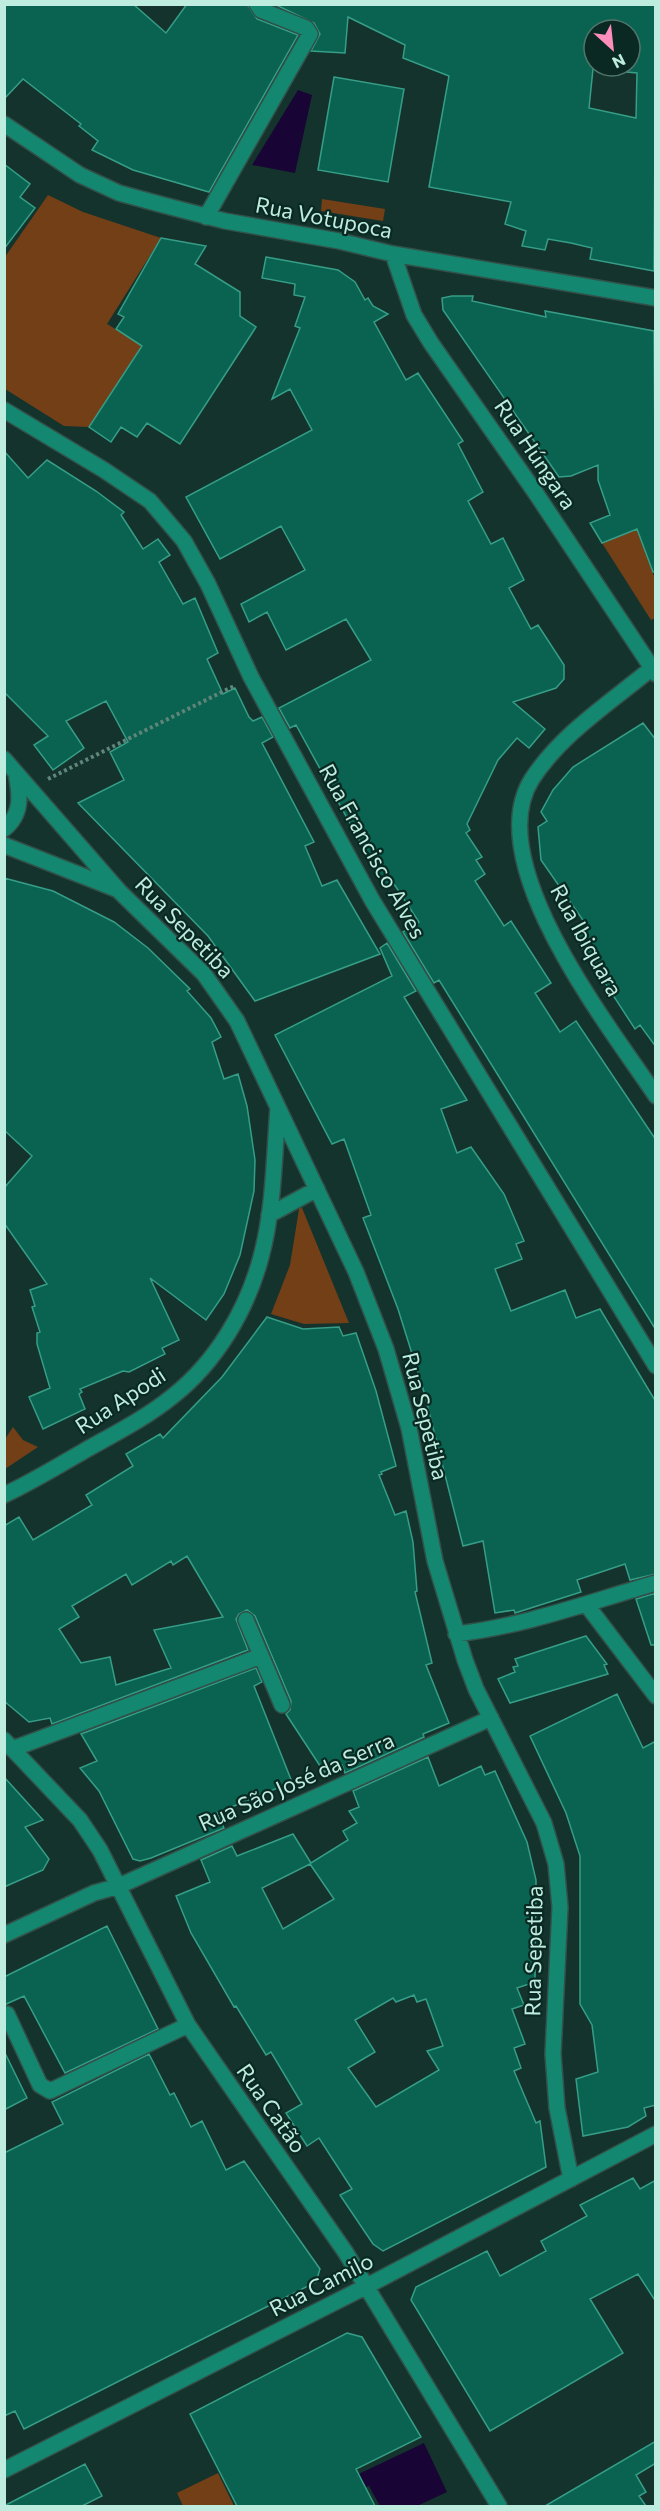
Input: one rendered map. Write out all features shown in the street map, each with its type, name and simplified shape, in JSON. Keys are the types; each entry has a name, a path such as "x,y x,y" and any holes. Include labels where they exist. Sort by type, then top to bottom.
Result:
{"street":[{"path":"206,217 310,34 306,28 261,10 257,4"},
{"name":"Rua Votupoca","path":"4,124 80,175 119,193 206,217 339,241 393,254 656,298"},
{"name":"Rua Húngara","path":"393,254 414,315 431,343 535,492 654,671"},
{"name":"Rua Francisco Alves","path":"4,410 104,470 150,501 184,541 208,584 251,677 372,900 656,1366"},
{"name":"Rua Ibiquara","path":"654,671 557,748 531,781 519,819 523,863 538,906 567,961 656,1096"},
{"name":"Rua Sepetiba","path":"4,759 119,891 204,974 237,1021 279,1105 356,1272 386,1349 409,1428 435,1561 456,1634 476,1689 544,1823 556,1864 560,1907 553,2054 557,2108 571,2178"},
{"path":"4,829 17,814 20,802 16,773"},
{"path":"4,845 119,891"},
{"name":"Rua Apodi","path":"4,1495 130,1425 173,1396 200,1370 230,1330 250,1292 269,1215 279,1105"},
{"name":"Rua Apodi","path":"274,1164 292,1135"},
{"path":"269,1215 317,1189"},
{"path":"456,1634 490,1630 568,1611 656,1583"},
{"path":"586,1604 656,1696"},
{"path":"246,1620 282,1705"},
{"path":"10,1744 261,1656"},
{"name":"Rua São José da Serra","path":"4,1935 94,1893 119,1886 491,1718"},
{"name":"Rua Catão","path":"10,1744 80,1820 119,1886 188,2025 367,2286 499,2506"},
{"path":"8,2014 40,2085 50,2091 188,2025"},
{"name":"Rua Camilo","path":"4,2470 367,2286 656,2134"}],"path":[{"path":"30,787 251,677"}],"shaded area":[{"path":"298,90 312,95 295,173 252,165"},
{"path":"48,195 83,212 161,238 107,324 142,345 89,427 64,426 5,389 5,257"},
{"path":"322,199 385,209 383,221 321,211"},
{"path":"637,529 655,579 655,618 651,620 602,543"},
{"path":"300,1203 349,1323 304,1324 271,1314 290,1265"},
{"path":"13,1427 23,1440 38,1447 5,1469 5,1439"},
{"path":"424,2443 447,2492 417,2506 380,2506 369,2486 355,2491 348,2479"},
{"path":"218,2473 234,2506 183,2506 177,2493"}],"building":[{"path":"4,4 133,4 166,33 187,4 247,4 257,19 298,35 209,192 133,170 92,150 98,141 79,126 81,124 23,79 4,99"},
{"path":"274,4 656,4 654,271 590,259 592,248 571,243 548,239 545,250 522,246 526,231 505,224 511,202 429,187 449,76 403,58 405,45 348,17 345,53 311,51 320,34 314,23"},
{"path":"334,77 404,89 388,182 318,170"},
{"path":"4,164 30,184 20,197 35,208 4,249"},
{"path":"161,238 206,246 195,264 240,292 240,316 256,327 180,444 147,423 137,437 121,427 111,442 89,427 142,346 116,329 124,317 118,314"},
{"path":"266,257 338,270 355,282 365,300 368,298 373,306 388,314 374,322 406,380 418,373 463,441 458,444 483,492 468,501 491,544 503,538 524,580 509,588 531,629 538,625 564,665 564,679 556,688 513,702 545,729 529,748 517,738 498,760 467,824 470,830 466,833 482,857 476,860 485,874 475,881 504,926 511,921 551,983 535,993 560,1032 576,1021 656,1140 656,1330 439,980 434,983 403,932 419,922 394,884 386,889 296,725 290,728 279,708 371,660 346,619 286,650 267,612 249,622 241,604 305,570 281,526 220,559 186,497 312,430 290,389 272,399 300,328 295,326 305,297 294,295 295,284 262,278"},
{"path":"473,296 472,301 546,317 545,311 654,331 656,572 653,572 637,529 602,543 590,523 610,515 598,480 598,465 571,476 559,477 443,310 442,298"},
{"path":"4,451 28,478 47,460 124,512 121,515 143,549 158,539 170,555 159,562 183,604 195,598 218,653 207,659 223,694 235,688 249,717 253,721 262,717 273,737 262,743 314,842 305,846 322,886 337,880 380,954 255,1001 208,936 78,803 124,780 110,752 128,742 106,701 66,721 84,748 53,770 34,745 48,736 4,692"},
{"path":"643,723 656,740 656,1047 640,1025 635,1029 572,932 585,923 541,860 538,827 547,821 541,812 553,790 573,767"},
{"path":"4,878 53,891 114,922 148,948 190,989 187,991 211,1018 221,1037 212,1042 224,1079 238,1074 247,1106 255,1160 254,1191 240,1255 224,1294 206,1320 150,1278 179,1340 162,1348 165,1354 129,1372 123,1371 80,1389 82,1392 79,1394 85,1409 43,1429 29,1397 50,1388 37,1344 37,1333 40,1332 32,1307 35,1306 30,1290 47,1284 4,1223 4,1188 32,1156 4,1130"},
{"path":"387,943 416,991 404,997 467,1100 441,1109 457,1153 471,1147 504,1194 524,1241 516,1244 522,1259 495,1269 511,1311 565,1290 576,1318 600,1309 656,1402 656,1574 630,1580 625,1564 577,1580 581,1592 515,1613 514,1610 495,1613 483,1541 463,1546 424,1392 398,1309 363,1218 371,1215 344,1139 332,1144 275,1035 392,976 380,948"},
{"path":"267,1317 303,1329 339,1327 343,1336 356,1333 376,1391 396,1466 379,1475 395,1515 406,1511 413,1542 417,1591 415,1592 432,1663 426,1665 449,1723 345,1773 342,1765 324,1772 286,1714 290,1710 291,1701 255,1616 247,1610 239,1614 236,1619 248,1650 52,1724 50,1718 29,1722 4,1701 4,1526 19,1517 33,1540 92,1505 86,1495 133,1466 126,1454 160,1434 163,1438 222,1377","holes":["187,1556 223,1617 154,1630 171,1668 116,1685 110,1657 81,1663 59,1629 79,1617 72,1606 126,1574 132,1585 171,1561 173,1565"]},
{"path":"656,1593 656,1645 651,1645 636,1599"},
{"path":"586,1636 607,1664 604,1665 608,1674 510,1703 498,1679 515,1672 513,1667 518,1666 515,1659"},
{"path":"256,1668 262,1682 254,1686 292,1782 217,1813 224,1828 151,1858 140,1861 133,1859 99,1791 80,1768 97,1761 81,1734"},
{"path":"617,1694 643,1748 656,1741 656,2105 644,2108 646,2116 628,2127 583,2136 576,2079 598,2072 592,2025 580,2004 580,1856 566,1813 530,1736"},
{"path":"428,1757 439,1786 481,1766 485,1775 495,1771 527,1842 536,1880 535,1982 517,1988 524,2005 512,2009 525,2044 514,2048 521,2068 514,2071 536,2123 540,2121 546,2167 383,2251 373,2244 340,2195 352,2189 319,2138 307,2146 286,2113 302,2104 271,2052 266,2055 236,2006 234,2007 191,1933 176,1896 210,1882 201,1860 232,1846 237,1856 293,1834 311,1863 348,1840 343,1831 357,1823 349,1811 359,1807 353,1791","holes":["310,1864 334,1899 283,1929 262,1888","414,1995 417,2002 426,1999 443,2046 427,2051 439,2070 376,2107 348,2068 375,2052 355,2020 393,1998 396,2002"]},
{"path":"4,1777 43,1820 25,1827 49,1859 43,1870 4,1887"},
{"path":"107,1926 158,2029 65,2073 24,1996 4,2005 4,1977"},
{"path":"4,2051 27,2098 4,2110"},
{"path":"149,2054 170,2095 174,2093 191,2127 202,2121 226,2170 244,2161 320,2269 316,2282 24,2429 15,2411 4,2416 4,2153 63,2124 52,2102"},
{"path":"633,2178 640,2189 656,2180 656,2302 638,2274 590,2299 623,2353 490,2431 411,2300 416,2287 487,2251 500,2276 546,2251 541,2241 587,2216 580,2205"},
{"path":"347,2333 362,2337 421,2437 356,2469 375,2506 237,2506 190,2414"},
{"path":"656,2441 656,2463 636,2475 646,2492 639,2496 646,2506 545,2506"},
{"path":"85,2464 102,2496 82,2506 4,2506"}]}
